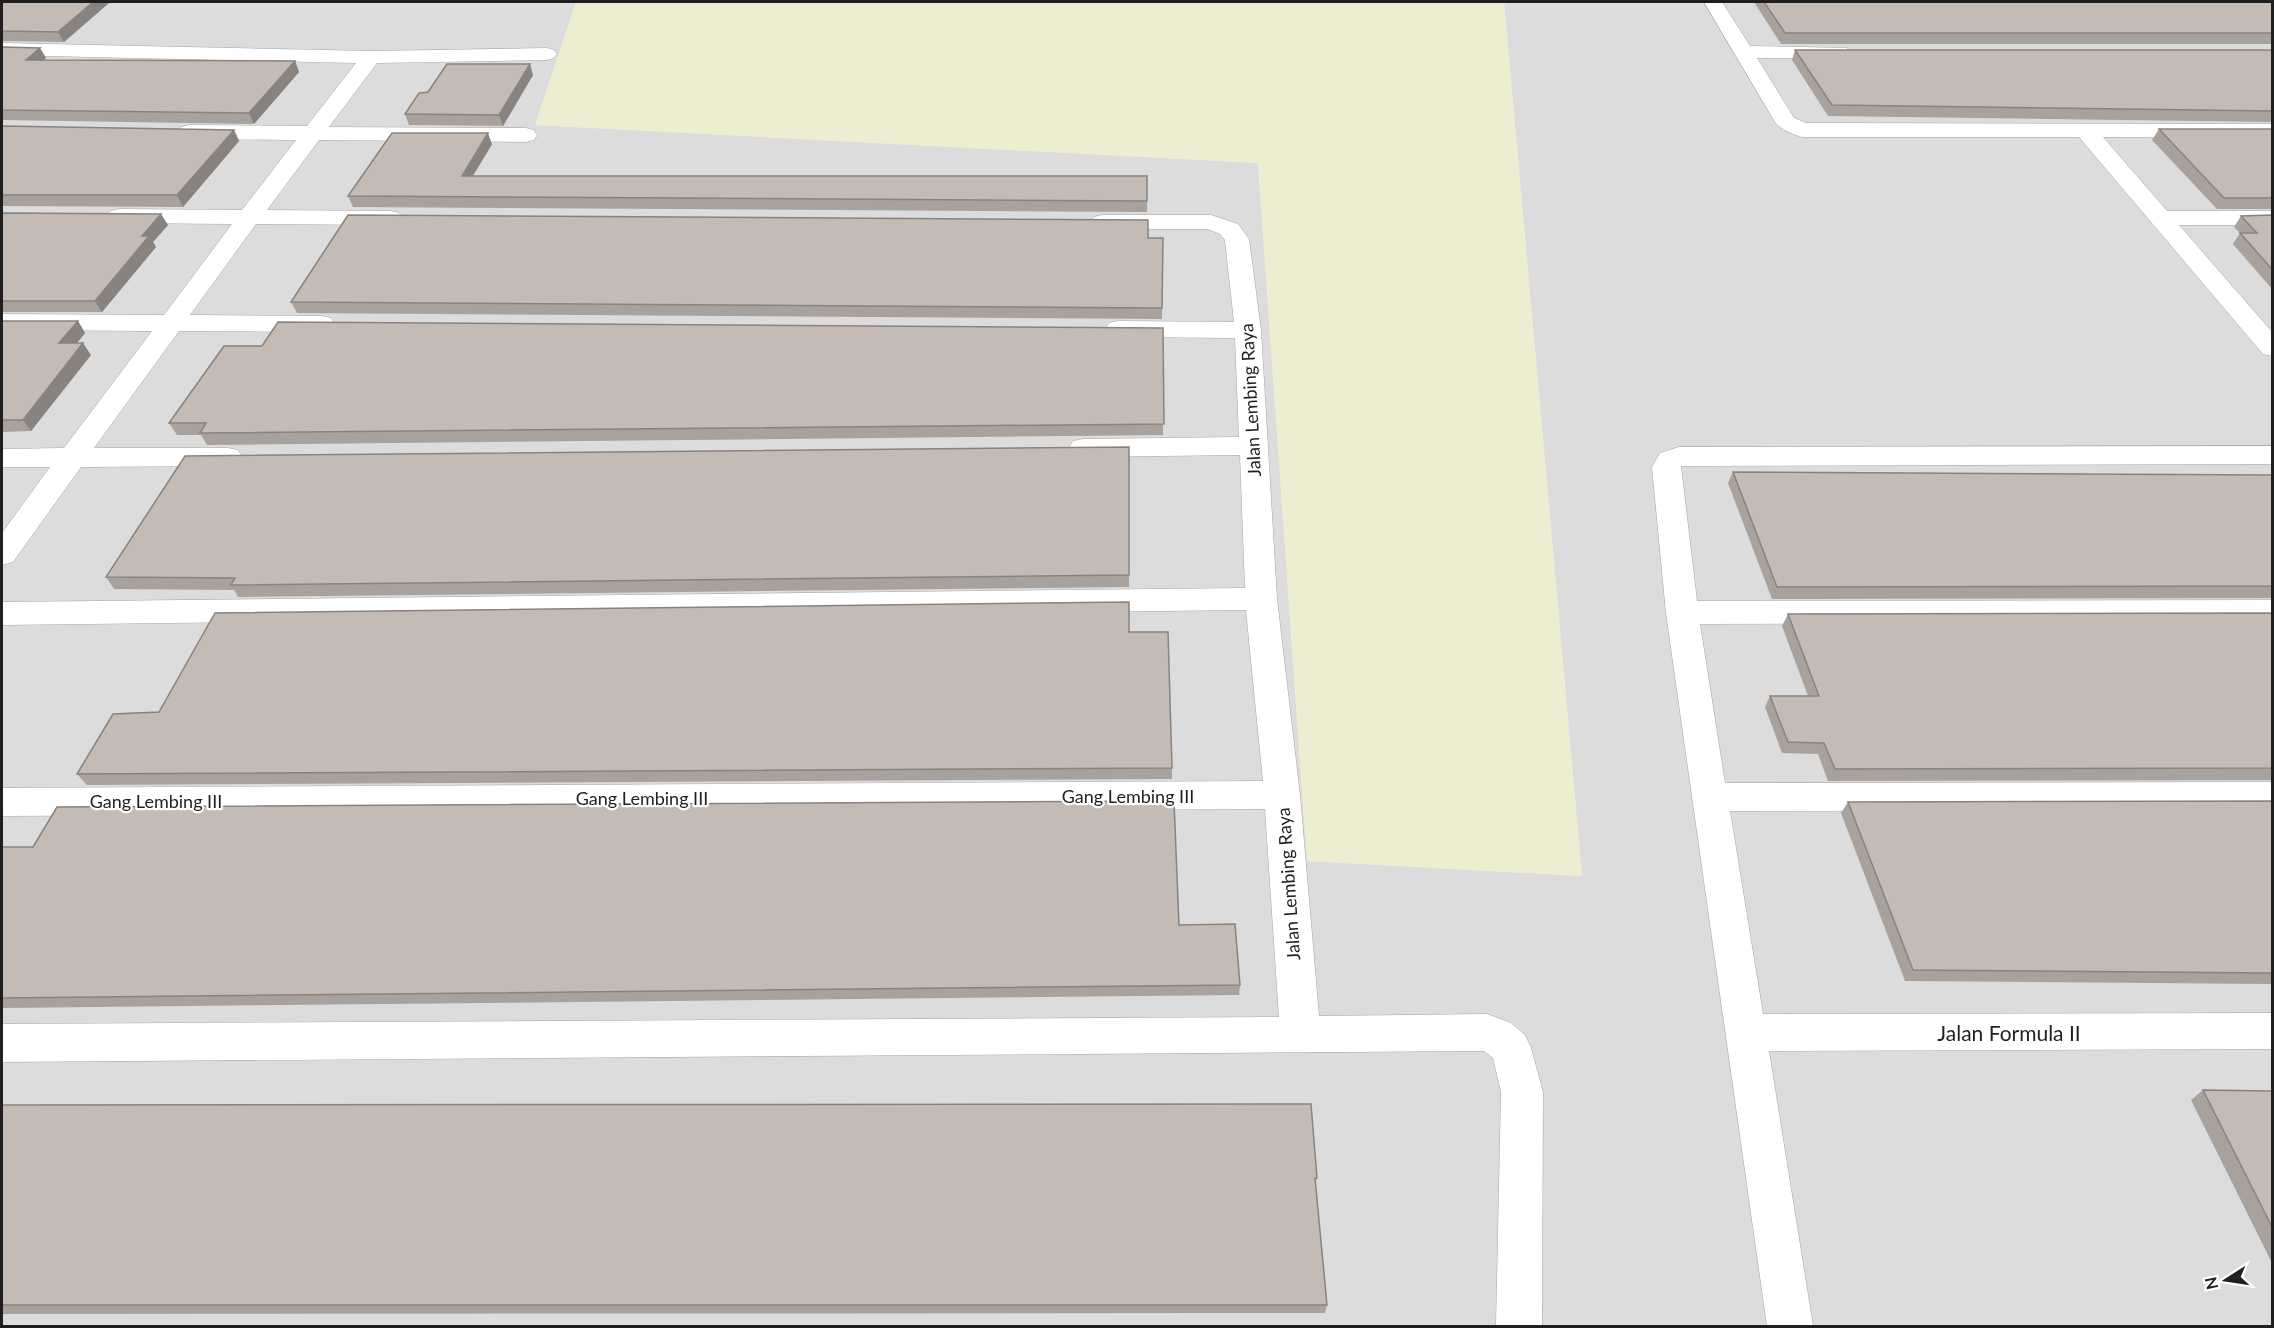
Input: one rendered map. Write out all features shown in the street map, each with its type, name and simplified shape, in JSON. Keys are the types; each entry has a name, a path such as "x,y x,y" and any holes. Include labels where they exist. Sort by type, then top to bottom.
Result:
{"street":[{"path":"1713,2 1785,122 1802,130 2272,131"},
{"path":"2,49 371,57 547,54"},
{"path":"1743,52 1861,52"},
{"path":"2,554 249,217 371,57"},
{"path":"169,132 526,135"},
{"path":"2086,132 2160,218 2263,325 2272,348"},
{"path":"96,216 415,218"},
{"path":"2160,218 2272,218"},
{"name":"Jalan Lembing Raya","path":"1080,222 1211,222 1229,229 1237,239 1248,330 1262,600 1282,795 1300,1035"},
{"path":"2,322 341,324"},
{"path":"1093,329 1248,330"},
{"path":"1062,448 1253,446"},
{"path":"1790,1326 1682,613 1666,467 1670,460 1679,456 2272,454"},
{"path":"2,458 252,456"},
{"path":"2,614 1262,600"},
{"path":"1682,613 2272,611"},
{"name":"Gang Lembing III","path":"2,801 1282,795"},
{"path":"1709,797 2272,796"},
{"path":"2,1043 1487,1032 1497,1036 1511,1048 1522,1092 1519,1326"},
{"name":"Jalan Formula II","path":"1745,1033 2272,1032"}],"shaded area":[{"path":"2,2 576,2 535,125 1258,163 1307,861 1582,876 1504,2 2272,2 2272,1326 2,1326"}],"green space":[{"path":"576,2 1504,2 1582,876 1307,861 1258,163 535,125"}],"building":[{"path":"2,2 93,2 58,32 2,31"},
{"path":"1764,2 2272,2 2272,33 1785,33"},
{"path":"2,47 40,48 26,60 295,61 249,113 2,110"},
{"path":"1795,50 2272,50 2272,111 1832,105"},
{"path":"447,64 530,64 499,115 405,114 419,93 428,92"},
{"path":"2,126 234,130 177,195 2,195"},
{"path":"2159,129 2272,129 2272,198 2224,198"},
{"path":"392,133 488,133 462,176 1147,176 1147,201 348,196"},
{"path":"2,213 161,214 142,236 149,236 95,301 2,301"},
{"path":"348,215 1148,220 1148,238 1163,238 1162,308 291,302"},
{"path":"2272,215 2272,269 2240,233 2257,233 2241,216"},
{"path":"2,321 78,321 59,343 83,343 23,420 2,420"},
{"path":"278,322 1163,328 1164,424 200,433 206,423 169,423 224,346 262,346"},
{"path":"1129,447 1129,575 231,585 235,578 106,577 185,456"},
{"path":"1733,472 2272,475 2272,586 1777,587"},
{"path":"1129,602 1129,632 1168,632 1172,768 77,774 113,714 159,712 215,613"},
{"path":"2272,613 2272,768 1835,769 1824,743 1788,742 1770,696 1819,696 1788,614"},
{"path":"1174,801 1179,925 1235,924 1240,985 2,998 2,847 33,847 57,807"},
{"path":"2272,801 2272,973 1913,970 1848,802"},
{"path":"2203,1090 2272,1091 2272,1227"},
{"path":"1311,1104 1317,1178 1315,1178 1327,1305 2,1305 2,1105"}]}
